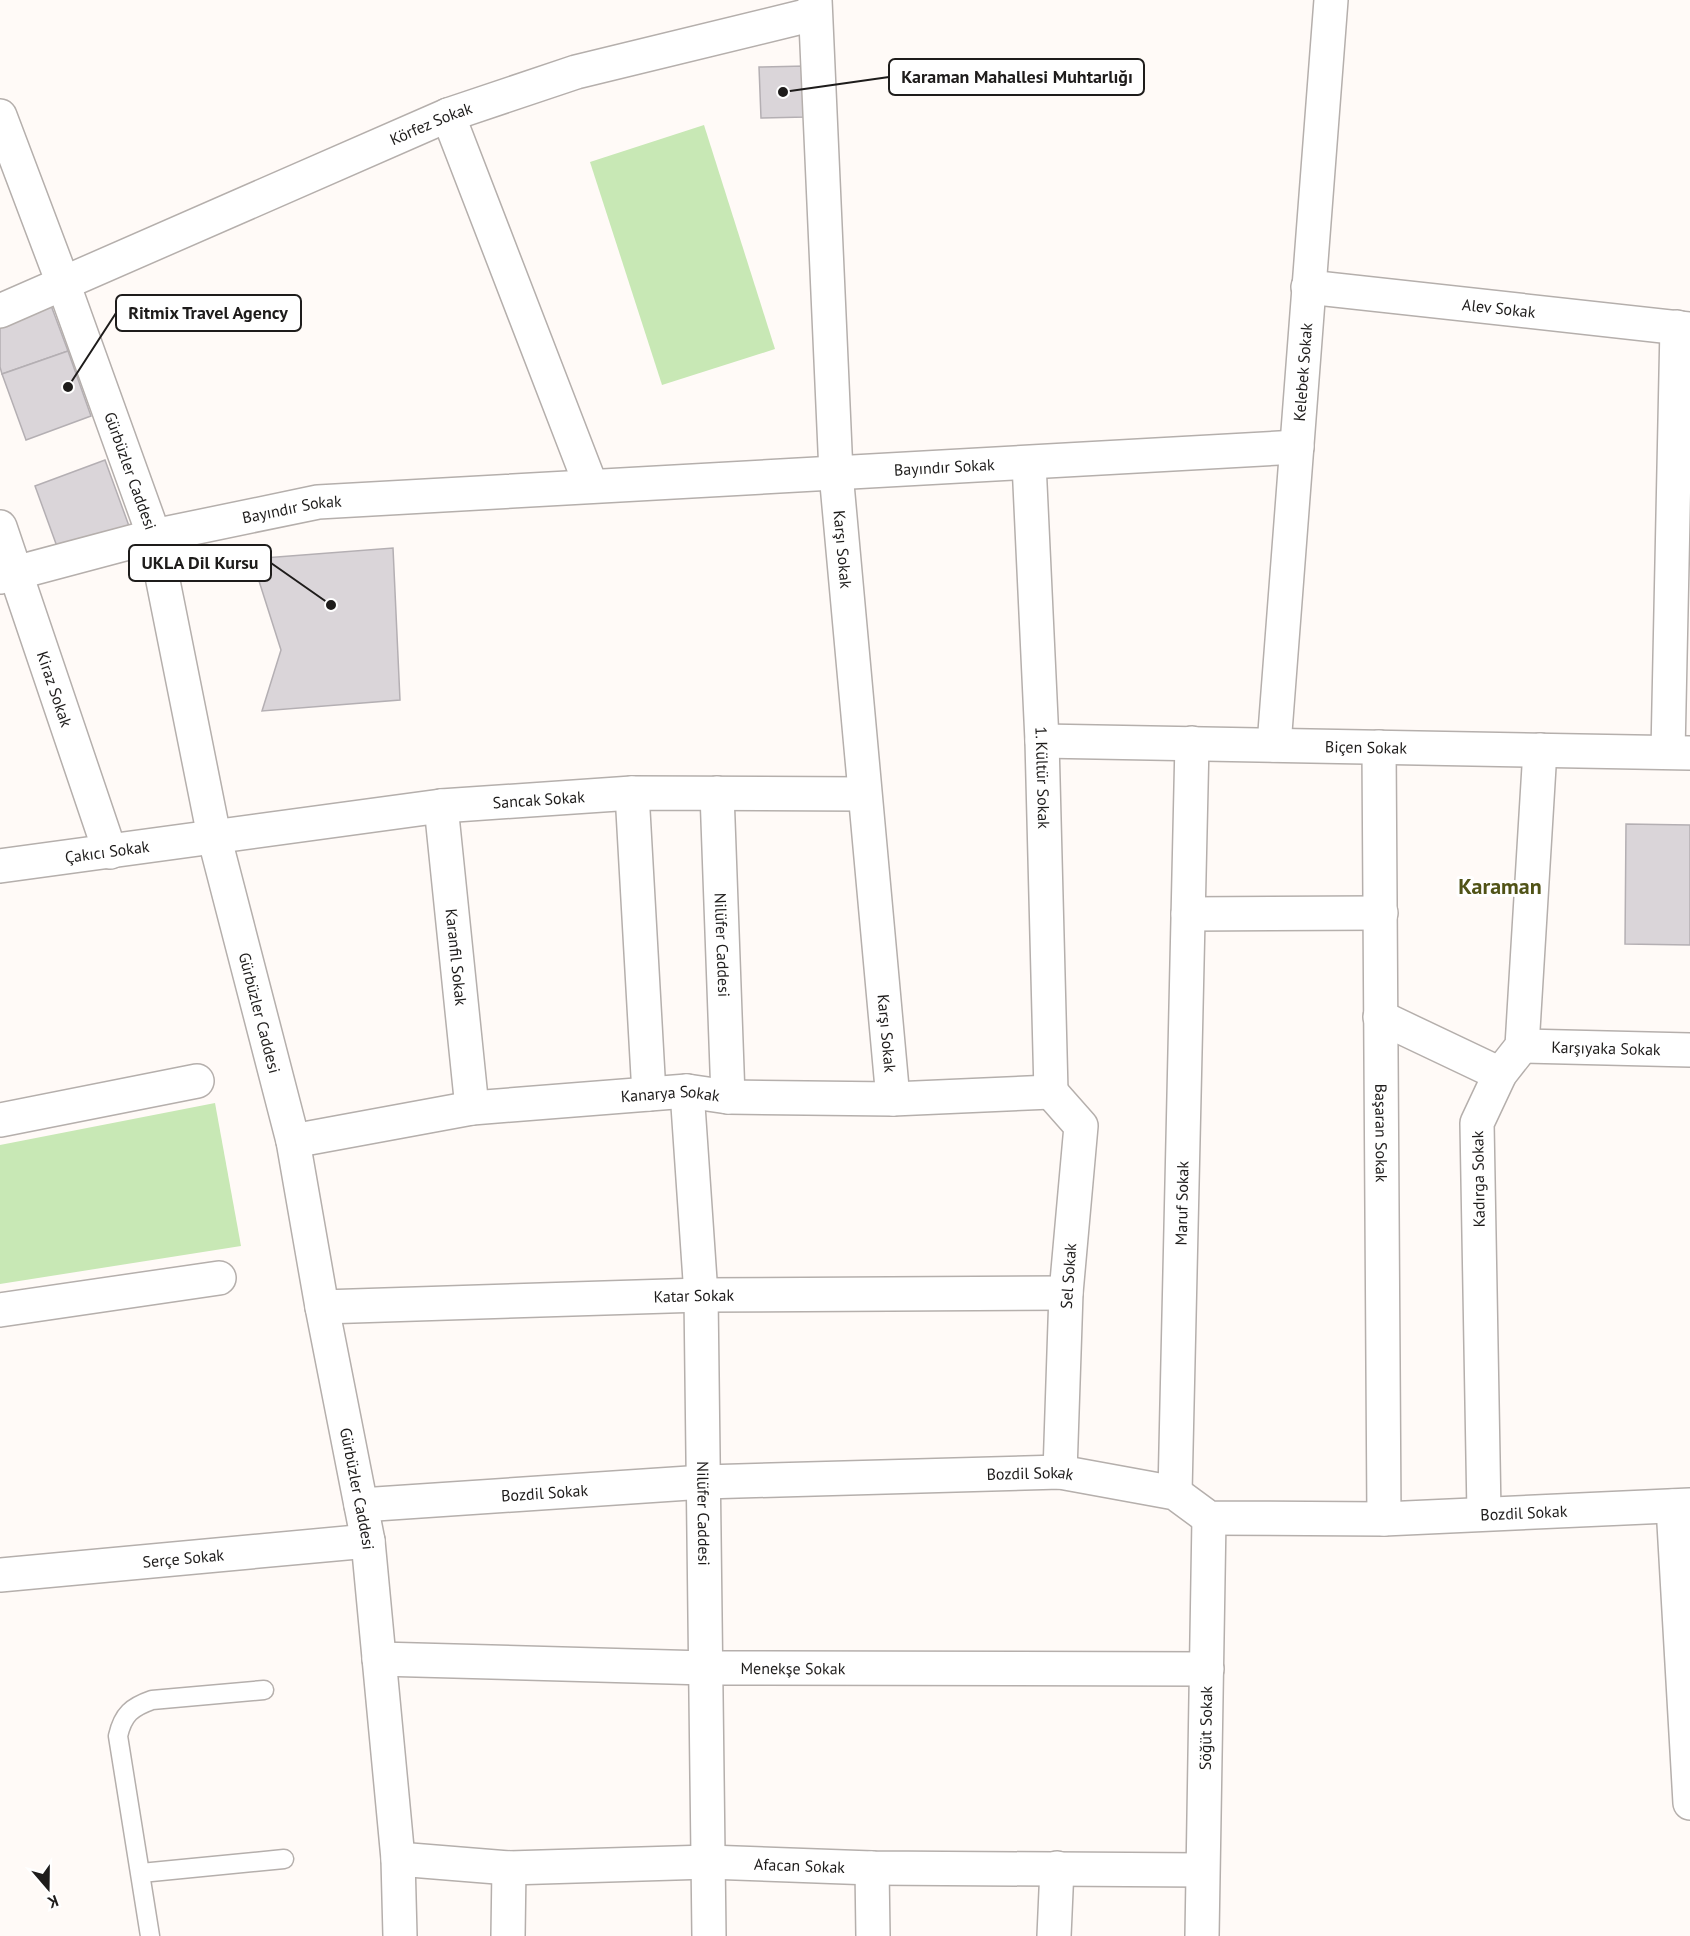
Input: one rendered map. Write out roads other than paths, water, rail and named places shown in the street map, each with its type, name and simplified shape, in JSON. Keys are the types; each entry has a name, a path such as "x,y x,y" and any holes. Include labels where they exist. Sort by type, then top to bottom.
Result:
{"street":[{"name":"Kelebek Sokak","path":"1274,745 1331,0"},
{"name":"Körfez Sokak","path":"63,283 448,115 576,72 815,7"},
{"name":"Karşı Sokak","path":"815,7 836,473 893,1099"},
{"path":"448,115 591,486"},
{"name":"Gürbüzler Caddesi","path":"0,116 154,536 214,836 293,1141 322,1307 368,1541 398,1859 400,1936"},
{"path":"0,311 63,283"},
{"name":"Alev Sokak","path":"1308,288 1683,328"},
{"path":"1679,753 1683,328"},
{"name":"Bayındır Sokak","path":"8,575 154,536 318,502 1297,447"},
{"name":"1. Kültür Sokak","path":"1029,463 1042,741 1051,1092"},
{"name":"Kiraz Sokak","path":"0,527 8,575 110,852"},
{"name":"Biçen Sokak","path":"1042,741 1679,753"},
{"name":"Maruf Sokak","path":"1175,1492 1192,743"},
{"name":"Başaran Sokak","path":"1378,747 1384,1519"},
{"path":"1522,1046 1540,750"},
{"path":"632,793 649,1094"},
{"name":"Sancak Sokak","path":"214,836 441,806 632,793 864,794"},
{"name":"Nilüfer Caddesi","path":"717,793 728,1097"},
{"name":"Karanfil Sokak","path":"441,806 472,1108"},
{"name":"Çakıcı Sokak","path":"0,866 214,836"},
{"path":"1188,914 1381,913"},
{"path":"1380,1017 1500,1074"},
{"name":"Karşıyaka Sokak","path":"1522,1046 1690,1050"},
{"name":"Kadırga Sokak","path":"1484,1514 1478,1123 1500,1074 1522,1046"},
{"path":"0,1120 197,1081"},
{"name":"Kanarya Sokak","path":"293,1141 472,1108 687,1091 728,1097 893,1099 1051,1092"},
{"name":"Nilüfer Caddesi","path":"687,1091 701,1295 709,1936"},
{"name":"Sel Sokak","path":"1051,1092 1081,1126 1066,1293 1060,1472"},
{"path":"0,1310 219,1278"},
{"name":"Katar Sokak","path":"322,1307 701,1295 1066,1293"},
{"name":"Bozdil Sokak","path":"361,1505 704,1482 1060,1472 1175,1492 1209,1518 1384,1519 1681,1506"},
{"path":"1681,1506 1690,1803"},
{"name":"Söğüt Sokak","path":"1202,1936 1209,1518"},
{"name":"Serçe Sokak","path":"0,1575 368,1541"},
{"name":"Menekşe Sokak","path":"379,1659 706,1668 1207,1669"},
{"name":"Afacan Sokak","path":"398,1859 509,1868 708,1862 872,1868 1202,1870"},
{"path":"508,1936 509,1868"},
{"path":"872,1868 873,1936"},
{"path":"1054,1936 1057,1868"}],"lane":[{"path":"150,1936 118,1736 126,1716 137,1705 152,1700 264,1690"},
{"path":"141,1873 284,1859"}],"place":[{"name":"Karaman Mahallesi Muhtarlığı","path":"783,92"},
{"name":"Ritmix Travel Agency","path":"68,387"},
{"name":"UKLA Dil Kursu","path":"331,605"}],"district":[{"name":"Karaman","path":"1500,886"}]}
